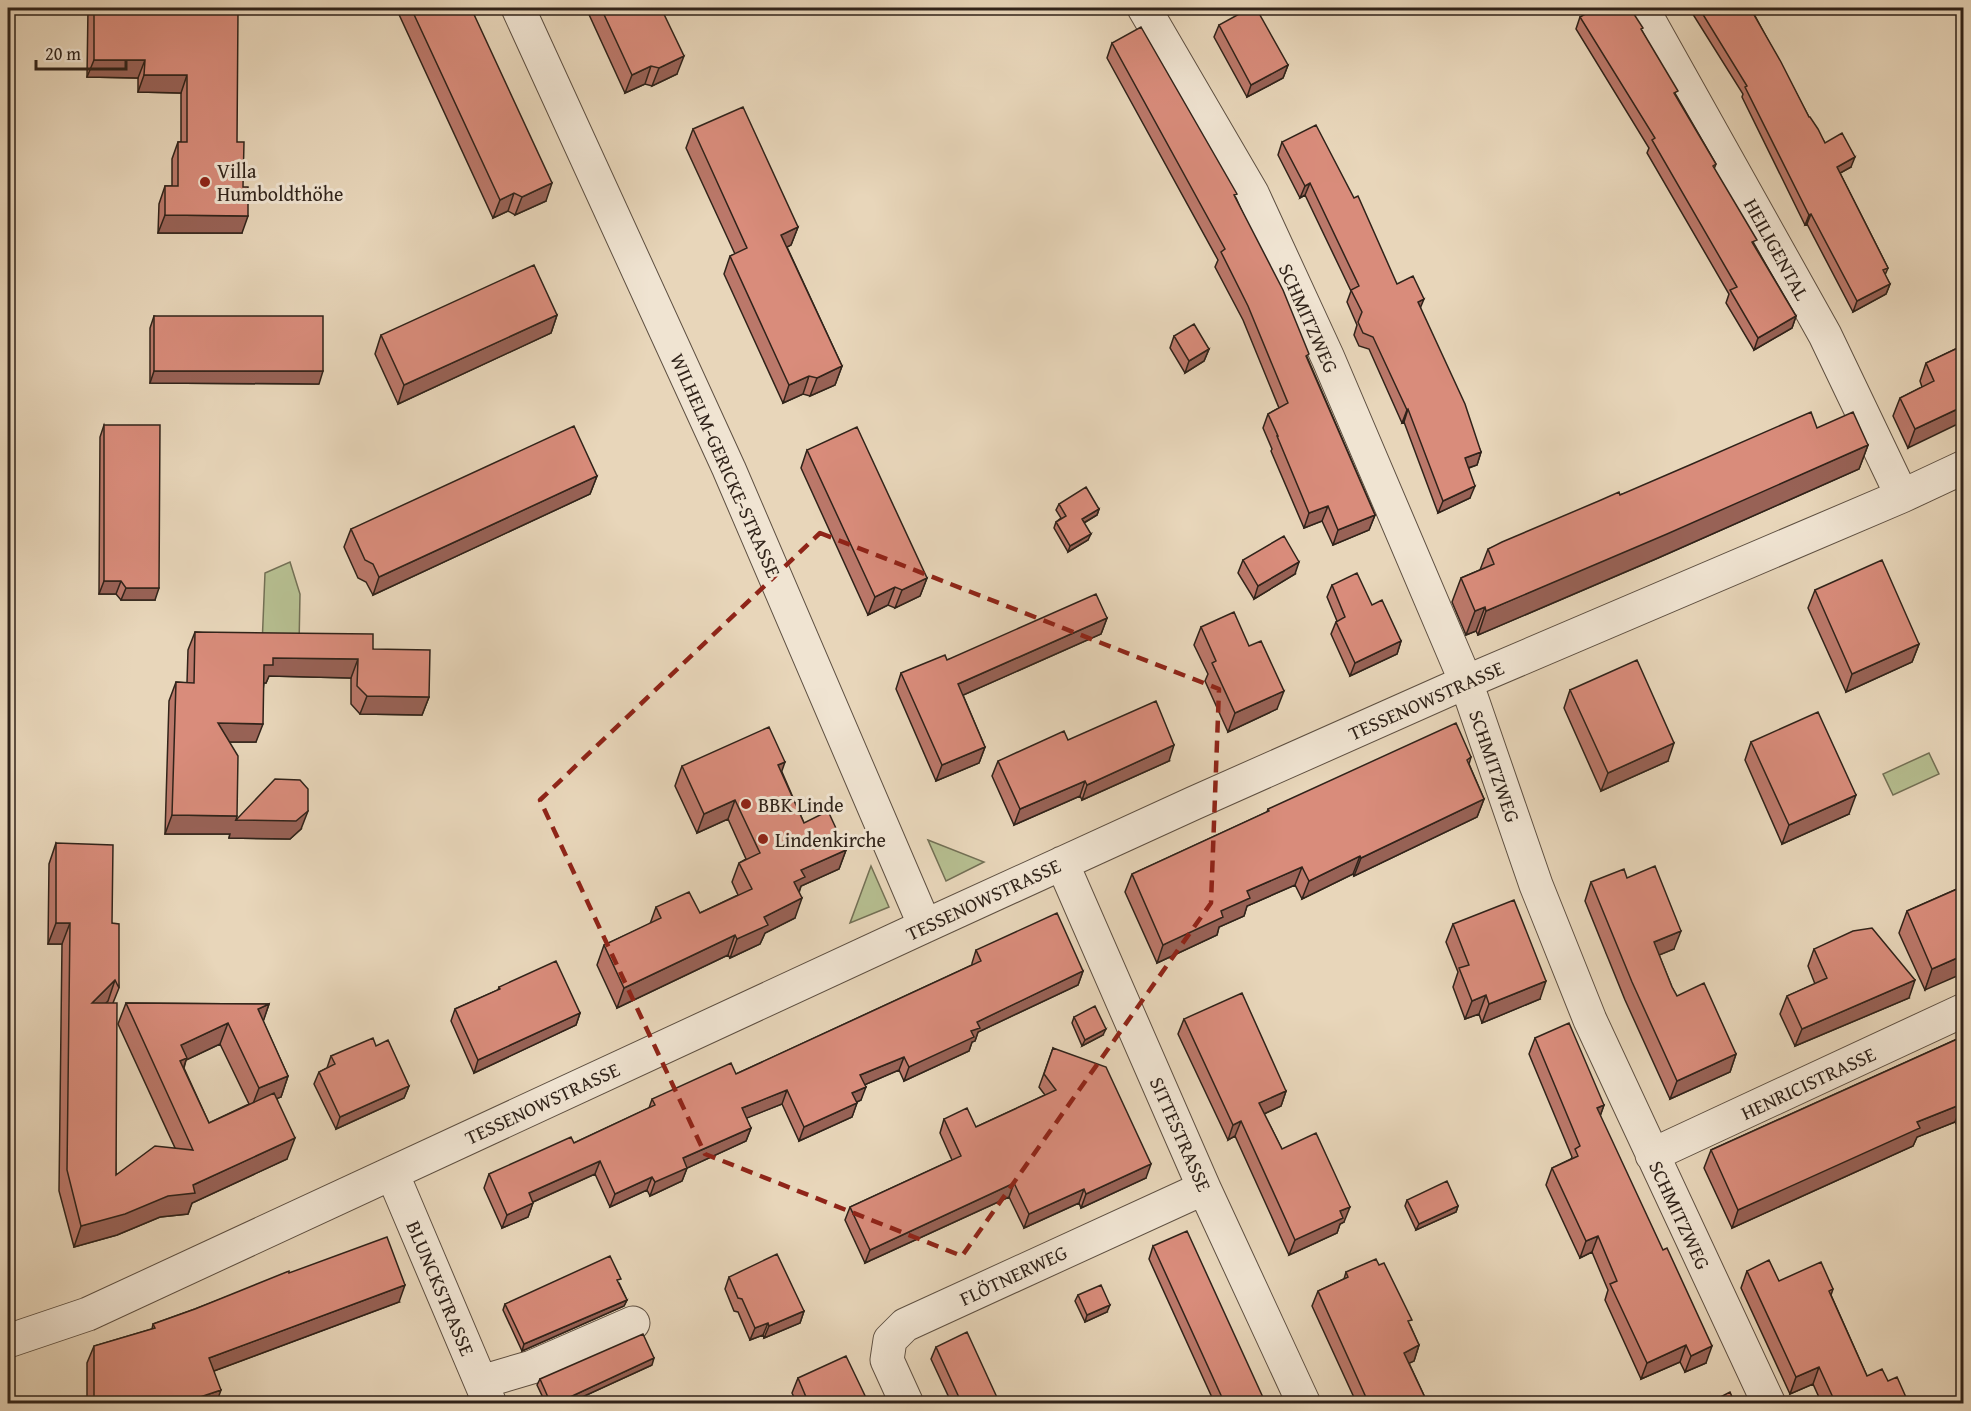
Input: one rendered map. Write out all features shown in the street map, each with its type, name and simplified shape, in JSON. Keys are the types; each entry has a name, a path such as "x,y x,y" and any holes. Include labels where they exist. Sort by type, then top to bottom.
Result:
{"street":[{"name":"WILHELM-GERICKE-STRASSE","path":"518,8 729,469 925,926"},
{"name":"SCHMITZWEG","path":"1143,8 1252,193 1328,358 1466,682 1536,885 1590,1020 1768,1404"},
{"name":"HEILIGENTAL","path":"1642,8 1825,335 1902,496"},
{"name":"TESSENOWSTRASSE","path":"8,1341 88,1314 1062,863 1466,682 1902,496 1964,467"},
{"name":"SITTESTRASSE","path":"1062,863 1204,1188 1304,1404"},
{"name":"HENRICISTRASSE","path":"1652,1155 1964,1010"},
{"name":"BLUNCKSTRASSE","path":"392,1173 485,1393"},
{"name":"FLÖTNERWEG","path":"907,1404 887,1360 890,1340 905,1324 1204,1188"},
{"path":"485,1393 532,1367 633,1323"}],"highlighted area":[{"path":"820,533 1219,689 1211,903 962,1256 705,1154 540,800"}],"green space":[{"path":"290,562 300,594 299,646 262,646 265,573"},
{"path":"1929,753 1939,774 1893,795 1883,774"},
{"path":"928,840 984,862 946,881"},
{"path":"871,866 889,907 850,923"}],"building":[{"path":"94,8 145,8 145,11 238,11 237,142 244,142 243,187 248,187 248,216 165,215 165,186 178,186 178,142 187,142 187,75 144,75 145,60 94,60"},
{"path":"411,8 471,8 552,183 522,197 514,193 500,200"},
{"path":"601,8 661,8 684,56 659,68 651,66 632,75"},
{"path":"1250,8 1256,8 1288,65 1251,85 1219,25"},
{"path":"1596,8 1630,8 1643,28 1641,29 1678,91 1674,93 1716,164 1713,166 1757,240 1752,242 1796,316 1758,338 1730,290 1737,287 1652,140 1655,138 1580,17"},
{"path":"1699,8 1750,8 1825,143 1842,133 1855,157 1837,167 1888,268 1883,270 1890,284 1857,301 1811,214 1809,215 1745,87 1747,86"},
{"path":"1141,27 1237,194 1234,195 1283,290 1309,354 1306,356 1375,515 1338,530 1328,506 1309,513 1268,414 1288,403 1248,306 1221,252 1225,249 1112,43"},
{"path":"743,107 798,227 781,235 842,366 817,378 809,376 789,385 730,256 747,248 693,129"},
{"path":"1316,125 1354,198 1358,196 1397,284 1413,276 1424,299 1418,302 1465,404 1481,452 1465,458 1475,486 1443,501 1408,409 1373,337 1363,333 1358,322 1362,312 1351,290 1359,286 1310,183 1305,186 1282,142"},
{"path":"534,265 557,315 404,385 381,335"},
{"path":"154,316 323,316 323,371 154,371"},
{"path":"1194,324 1209,349 1189,361 1174,336"},
{"path":"1964,345 1964,406 1915,429 1900,398 1934,381 1926,363"},
{"path":"1811,412 1817,428 1853,412 1868,445 1486,611 1485,607 1475,611 1461,578 1494,564 1488,549 1619,492 1620,495"},
{"path":"104,425 160,425 159,588 126,588 121,581 104,581"},
{"path":"574,426 597,476 379,577 373,564 365,560 351,529"},
{"path":"857,427 927,578 902,590 895,587 875,597 807,450"},
{"path":"1086,487 1099,509 1082,519 1091,534 1070,546 1056,522 1066,516 1059,504"},
{"path":"1284,536 1299,562 1258,586 1243,560"},
{"path":"1882,560 1919,644 1852,674 1815,590"},
{"path":"1357,573 1372,605 1382,600 1401,641 1355,663 1336,622 1345,617 1332,585"},
{"path":"1096,594 1107,618 958,684 985,747 942,765 901,673 945,655 947,660"},
{"path":"1234,612 1249,646 1261,641 1284,691 1235,713 1212,663 1216,661 1201,627"},
{"path":"195,632 373,634 373,649 430,650 429,697 367,696 357,686 358,659 273,658 273,665 264,665 263,724 218,723 238,756 237,816 172,815 176,682 194,683"},
{"path":"1637,660 1674,743 1608,773 1570,690"},
{"path":"1156,701 1174,745 1087,785 1085,781 1020,809 998,761 1064,731 1068,740"},
{"path":"1818,712 1856,795 1789,825 1751,742"},
{"path":"1456,723 1471,757 1467,760 1484,799 1309,881 1302,867 1247,891 1250,898 1221,911 1223,917 1163,945 1132,874"},
{"path":"769,727 785,762 778,765 804,823 828,811 846,850 801,870 805,877 794,882 802,898 764,917 768,925 737,939 735,935 624,988 604,945 661,918 656,907 689,892 700,913 752,889 739,863 760,853 735,800 704,814 682,766"},
{"path":"275,779 300,780 308,789 308,811 296,821 236,820"},
{"path":"56,843 113,845 112,923 119,924 119,988 115,980 92,1003 117,1003 116,1175 155,1146 193,1150 126,1003 269,1004 258,1009 288,1076 259,1088 228,1023 181,1045 187,1058 180,1061 209,1123 274,1093 295,1138 193,1185 195,1193 168,1196 125,1214 81,1226 67,1170 70,923 56,923"},
{"path":"1655,866 1681,931 1654,942 1672,987 1677,996 1704,983 1736,1054 1677,1081 1632,982 1591,882 1624,869 1627,878"},
{"path":"1964,886 1964,955 1932,969 1907,911"},
{"path":"1514,900 1546,981 1489,1004 1486,995 1472,1001 1459,968 1469,965 1453,924"},
{"path":"1057,913 1083,971 977,1022 980,1028 971,1031 974,1037 909,1067 904,1057 860,1075 866,1087 852,1093 857,1103 804,1127 787,1090 742,1108 751,1128 683,1158 687,1168 655,1182 652,1177 615,1194 600,1161 529,1193 533,1203 507,1215 489,1174 571,1137 574,1143 655,1105 652,1099 731,1063 736,1074 981,961 976,950"},
{"path":"1872,928 1915,980 1802,1029 1787,996 1827,978 1814,949 1853,931"},
{"path":"556,961 580,1013 478,1060 455,1009"},
{"path":"1242,993 1286,1091 1259,1103 1282,1149 1316,1133 1350,1207 1340,1211 1343,1218 1295,1240 1241,1121 1233,1125 1184,1019"},
{"path":"1095,1006 1106,1029 1085,1040 1074,1017"},
{"path":"1569,1023 1604,1105 1597,1108 1663,1250 1667,1248 1712,1346 1691,1356 1686,1345 1647,1363 1610,1284 1617,1281 1598,1236 1586,1241 1552,1168 1578,1156 1575,1149 1580,1146 1535,1038"},
{"path":"1964,1036 1964,1109 1962,1104 1917,1122 1920,1128 1738,1210 1711,1150"},
{"path":"373,1038 376,1046 388,1040 409,1086 340,1117 319,1072 335,1064 331,1056"},
{"path":"1053,1048 1106,1067 1151,1164 1086,1194 1084,1189 1029,1214 1014,1183 870,1250 850,1207 961,1156 944,1119 967,1108 976,1127 1056,1090 1044,1074"},
{"path":"1447,1181 1458,1206 1419,1224 1407,1200"},
{"path":"1187,1231 1266,1404 1225,1404 1153,1246"},
{"path":"387,1237 405,1285 209,1358 221,1390 183,1404 94,1404 94,1346 155,1328 153,1324 289,1271 289,1273"},
{"path":"777,1254 804,1311 769,1326 768,1323 755,1328 729,1277"},
{"path":"610,1256 621,1279 617,1280 627,1300 524,1344 505,1304"},
{"path":"1376,1259 1379,1265 1384,1263 1412,1320 1408,1321 1419,1345 1404,1353 1428,1404 1369,1404 1318,1291 1348,1277 1346,1272"},
{"path":"1769,1260 1779,1281 1821,1262 1833,1289 1829,1291 1867,1376 1882,1369 1888,1381 1897,1377 1909,1404 1836,1404 1819,1367 1796,1377 1747,1271"},
{"path":"1101,1285 1110,1305 1087,1315 1078,1295"},
{"path":"967,1332 1000,1404 962,1404 936,1347"},
{"path":"643,1334 654,1358 551,1404 540,1379"},
{"path":"846,1356 869,1404 809,1404 798,1378"},
{"path":"1730,1392 1735,1404 1707,1404"}],"place":[{"name":"Villa Humboldthöhe","path":"205,182"},
{"name":"BBK Linde","path":"746,804"},
{"name":"Lindenkirche","path":"763,839"}]}
